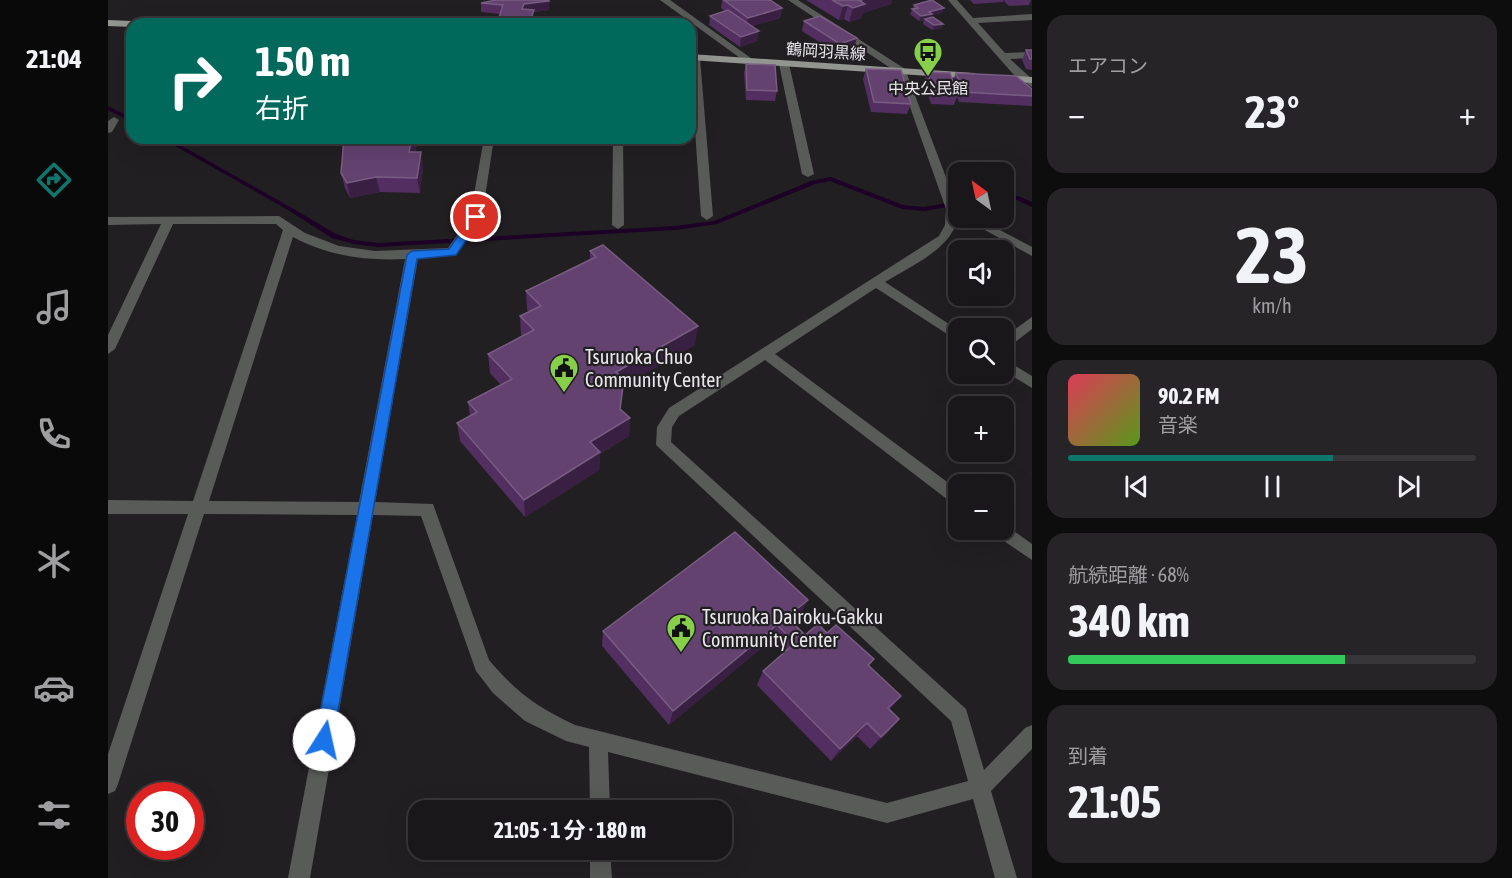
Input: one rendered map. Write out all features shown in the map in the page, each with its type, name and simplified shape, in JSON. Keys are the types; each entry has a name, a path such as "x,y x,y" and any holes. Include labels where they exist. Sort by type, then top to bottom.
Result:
{"main road":[{"path":"108,23 126,24"},
{"name":"鶴岡羽黒線","path":"696,58 983,76"},
{"path":"994,77 1030,81"}],"street":[{"path":"664,0 689,18"},
{"path":"792,0 902,71 948,193"},
{"path":"952,0 1003,56 1030,81"},
{"path":"972,21 1032,18"},
{"path":"696,23 750,61"},
{"path":"1003,56 1032,55"},
{"path":"784,64 808,174"},
{"path":"696,100 707,216"},
{"path":"108,221 279,220 300,236 329,248 377,257 452,252 476,217 488,144"},
{"path":"618,144 618,225"},
{"path":"108,349 169,220"},
{"path":"108,784 290,228"},
{"path":"950,228 944,239 674,412 665,421 662,432 664,445 959,716 1006,878"},
{"path":"988,228 1032,252"},
{"path":"299,878 412,255"},
{"path":"875,282 948,329"},
{"path":"1014,336 1032,322"},
{"path":"765,353 948,490"},
{"path":"1014,371 1032,383"},
{"path":"108,507 427,509 482,665 500,687 532,714 573,734 887,813 981,787 1032,735"},
{"path":"1014,540 1032,553"},
{"path":"598,740 600,800"},
{"path":"600,860 601,878"}],"building":[{"path":"496,0 549,1 524,4 522,9 534,10 531,18 499,18 503,5 481,3"},
{"path":"724,0 770,0 782,8 748,18"},
{"path":"832,0 862,0 860,1 865,4 853,8"},
{"path":"932,0 944,8 921,16 912,9 918,8 914,5"},
{"path":"728,10 759,31 741,37 710,16"},
{"path":"820,16 857,38 840,44 804,21"},
{"path":"933,17 943,24 934,25 925,19"},
{"path":"1026,50 1032,50 1032,59 1030,59"},
{"path":"746,64 775,65 777,91 747,90"},
{"path":"866,69 901,70 911,104 874,102"},
{"path":"927,72 950,73 958,95 935,94"},
{"path":"956,73 1016,76 1032,89 1032,96 963,92"},
{"path":"343,144 411,144 409,152 421,152 417,178 376,177 347,183 341,173"},
{"name":"Tsuruoka Chuo Community Center","path":"603,245 698,326 616,372 624,379 620,409 630,418 590,442 600,452 524,500 457,423 477,412 468,402 512,379 488,354 534,330 520,316 541,306 526,291 596,257 590,251"},
{"name":"Tsuruoka Dairoku-Gakku Community Center","path":"735,532 808,600 787,617 805,635 818,624 827,633 836,625 874,659 868,665 901,696 888,708 899,719 881,737 867,723 840,749 763,671 795,643 777,625 673,711 603,631"}],"waterway":[{"path":"108,108 126,117"},
{"path":"175,144 334,236 354,242 378,245 675,228 715,223 813,182 831,179 902,207 924,209 948,205"},
{"path":"1014,198 1032,205"}],"place":[{"name":"中央公民館","path":"928,78"},
{"name":"Tsuruoka Chuo Community Center","path":"564,394"},
{"name":"Tsuruoka Dairoku-Gakku Community Center","path":"681,654"}],"route":[{"path":"324,740 412,255 452,252 476,217"}]}
